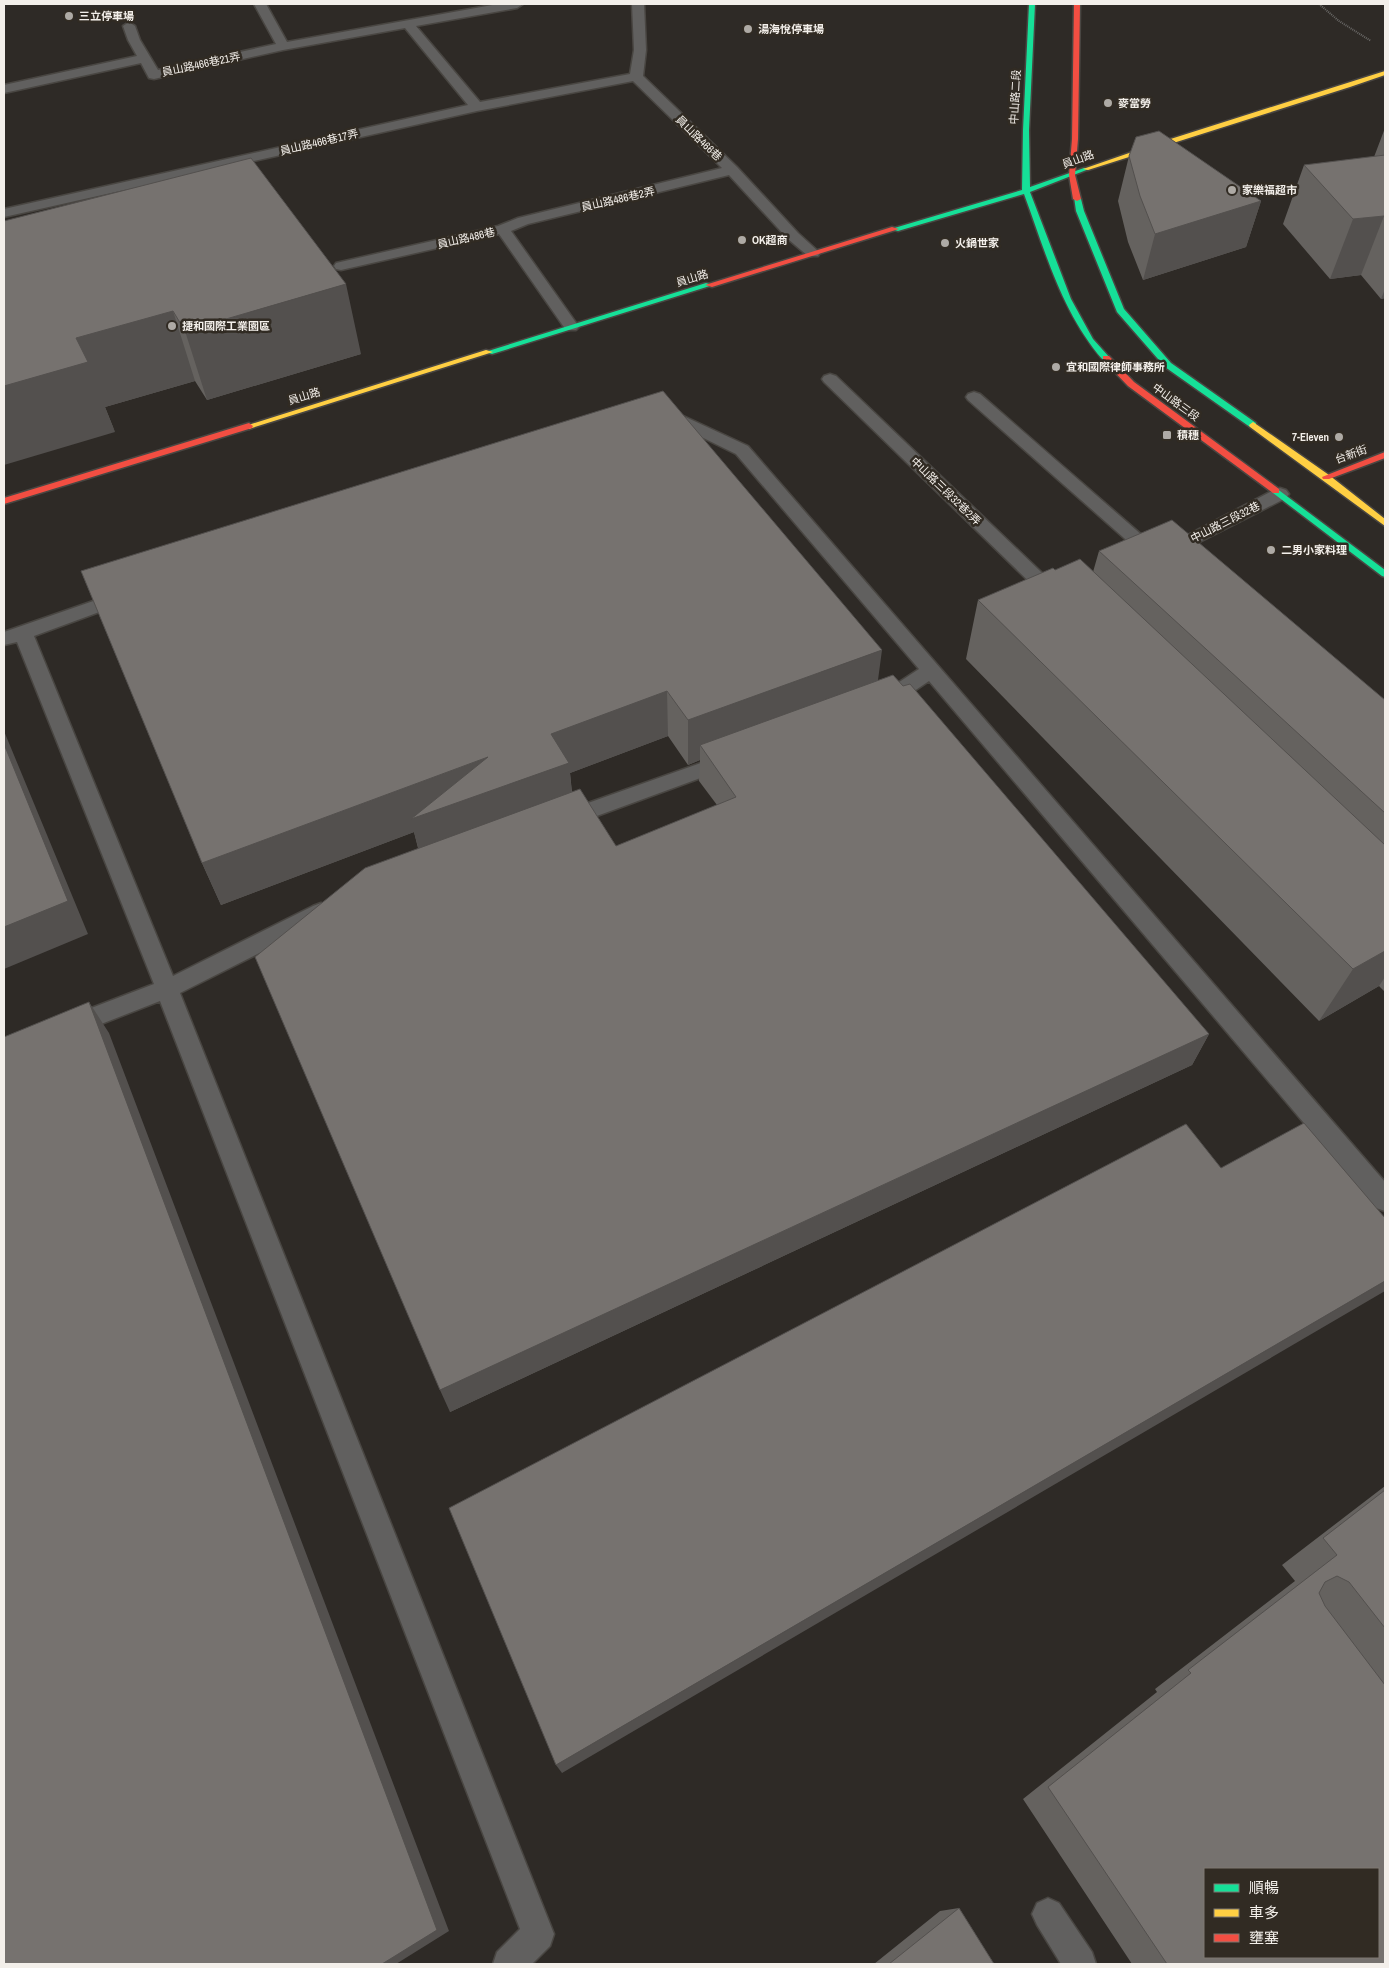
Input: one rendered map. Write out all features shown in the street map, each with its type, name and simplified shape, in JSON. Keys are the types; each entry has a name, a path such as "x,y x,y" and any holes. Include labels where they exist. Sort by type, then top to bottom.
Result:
{"main road":[{"name":"中山路二段","path":"1026,191 1026,130 1032,4"},
{"path":"1072,175 1075,139 1078,4"},
{"name":"員山路","path":"4,501 571,327 630,311 813,253 1026,191 1138,151 1300,102 1385,73"},
{"name":"中山路三段","path":"1072,175 1080,211 1120,310 1168,365 1326,477 1385,523"},
{"name":"中山路三段","path":"1026,191 1067,299 1090,340 1131,384 1385,574"},
{"name":"台新街","path":"1326,477 1385,455"}],"lane":[{"path":"260,4 283,46"},
{"name":"員山路466巷21弄","path":"4,90 145,58 154,75 283,46 516,4"},
{"path":"636,77 640,50 638,4"},
{"path":"408,24 477,107"},
{"path":"129,26 145,58"},
{"name":"員山路466巷17弄","path":"4,213 477,107 636,77"},
{"name":"員山路466巷","path":"636,77 732,170 793,236 813,253"},
{"name":"員山路486巷2弄","path":"503,229 523,222 732,170"},
{"name":"員山路486巷","path":"341,266 503,229 571,327"},
{"name":"中山路三段32巷2弄","path":"830,379 1068,604"},
{"path":"974,397 1170,570"},
{"path":"650,427 679,419 742,450 1385,1200"},
{"name":"中山路三段32巷","path":"1139,565 1280,494"},
{"path":"144,589 13,636 167,989 538,1934 509,1964"},
{"path":"864,710 882,703 932,670"},
{"path":"546,827 751,751"},
{"path":"49,1034 167,989 340,903"},
{"path":"1048,1914 1080,1964"}],"path":[{"path":"1319,4 1339,21 1378,45"}],"building":[{"path":"1159,131 1261,201 1155,234 1140,196 1129,156 1136,137"},
{"path":"1385,155 1385,217 1353,219 1304,165"},
{"path":"251,158 346,284 185,331 173,311 76,338 88,362 4,386 4,221"},
{"path":"663,391 882,650 688,720 667,691 551,734 569,763 411,819 488,757 202,863 81,571"},
{"path":"1172,520 1385,700 1385,813 1099,551"},
{"path":"1080,559 1385,845 1385,951 1353,969 978,600 1053,568 1055,570"},
{"path":"893,675 903,686 910,684 1209,1034 440,1390 255,957 365,868 580,789 616,846 736,797 700,745"},
{"path":"4,744 68,901 4,927"},
{"path":"89,1002 437,1930 382,1964 4,1964 4,1037"},
{"path":"1304,1123 1385,1218 1385,1281 556,1765 449,1508 1186,1124 1221,1168"},
{"path":"1385,1490 1385,1628 1349,1582 1337,1576 1325,1582 1319,1593 1325,1606 1385,1685 1385,1964 1167,1964 1048,1787 1191,1673 1188,1670 1337,1555 1323,1538"},
{"path":"959,1908 994,1964 889,1964"}],"traffic: fast":[{"path":"1032,4 1026,130 1026,191 1067,299 1090,340 1106,358"},
{"path":"895,229 1026,191 1086,169"},
{"path":"1077,199 1080,211 1120,310 1168,365 1253,425"},
{"path":"489,352 709,285"},
{"path":"1276,491 1385,574"}],"traffic: slow":[{"path":"1086,169 1385,73"},
{"path":"249,426 489,352"},
{"path":"1253,425 1326,477 1385,523"}],"traffic: jam":[{"path":"1077,4 1075,139 1072,175 1077,199"},
{"path":"709,285 895,229"},
{"path":"1106,358 1131,384 1276,491"},
{"path":"4,501 249,426"},
{"path":"1326,477 1385,455"}],"place":[{"name":"三立停車場","path":"69,16"},
{"name":"湯海悅停車場","path":"748,29"},
{"name":"麥當勞","path":"1108,103"},
{"name":"家樂福超市","path":"1232,190"},
{"name":"OK超商","path":"742,240"},
{"name":"火鍋世家","path":"945,243"},
{"name":"捷和國際工業園區","path":"172,326"},
{"name":"宜和國際律師事務所","path":"1056,367"},
{"name":"積穗","path":"1167,435"},
{"name":"7-Eleven","path":"1339,437"},
{"name":"二男小家料理","path":"1271,550"}]}
